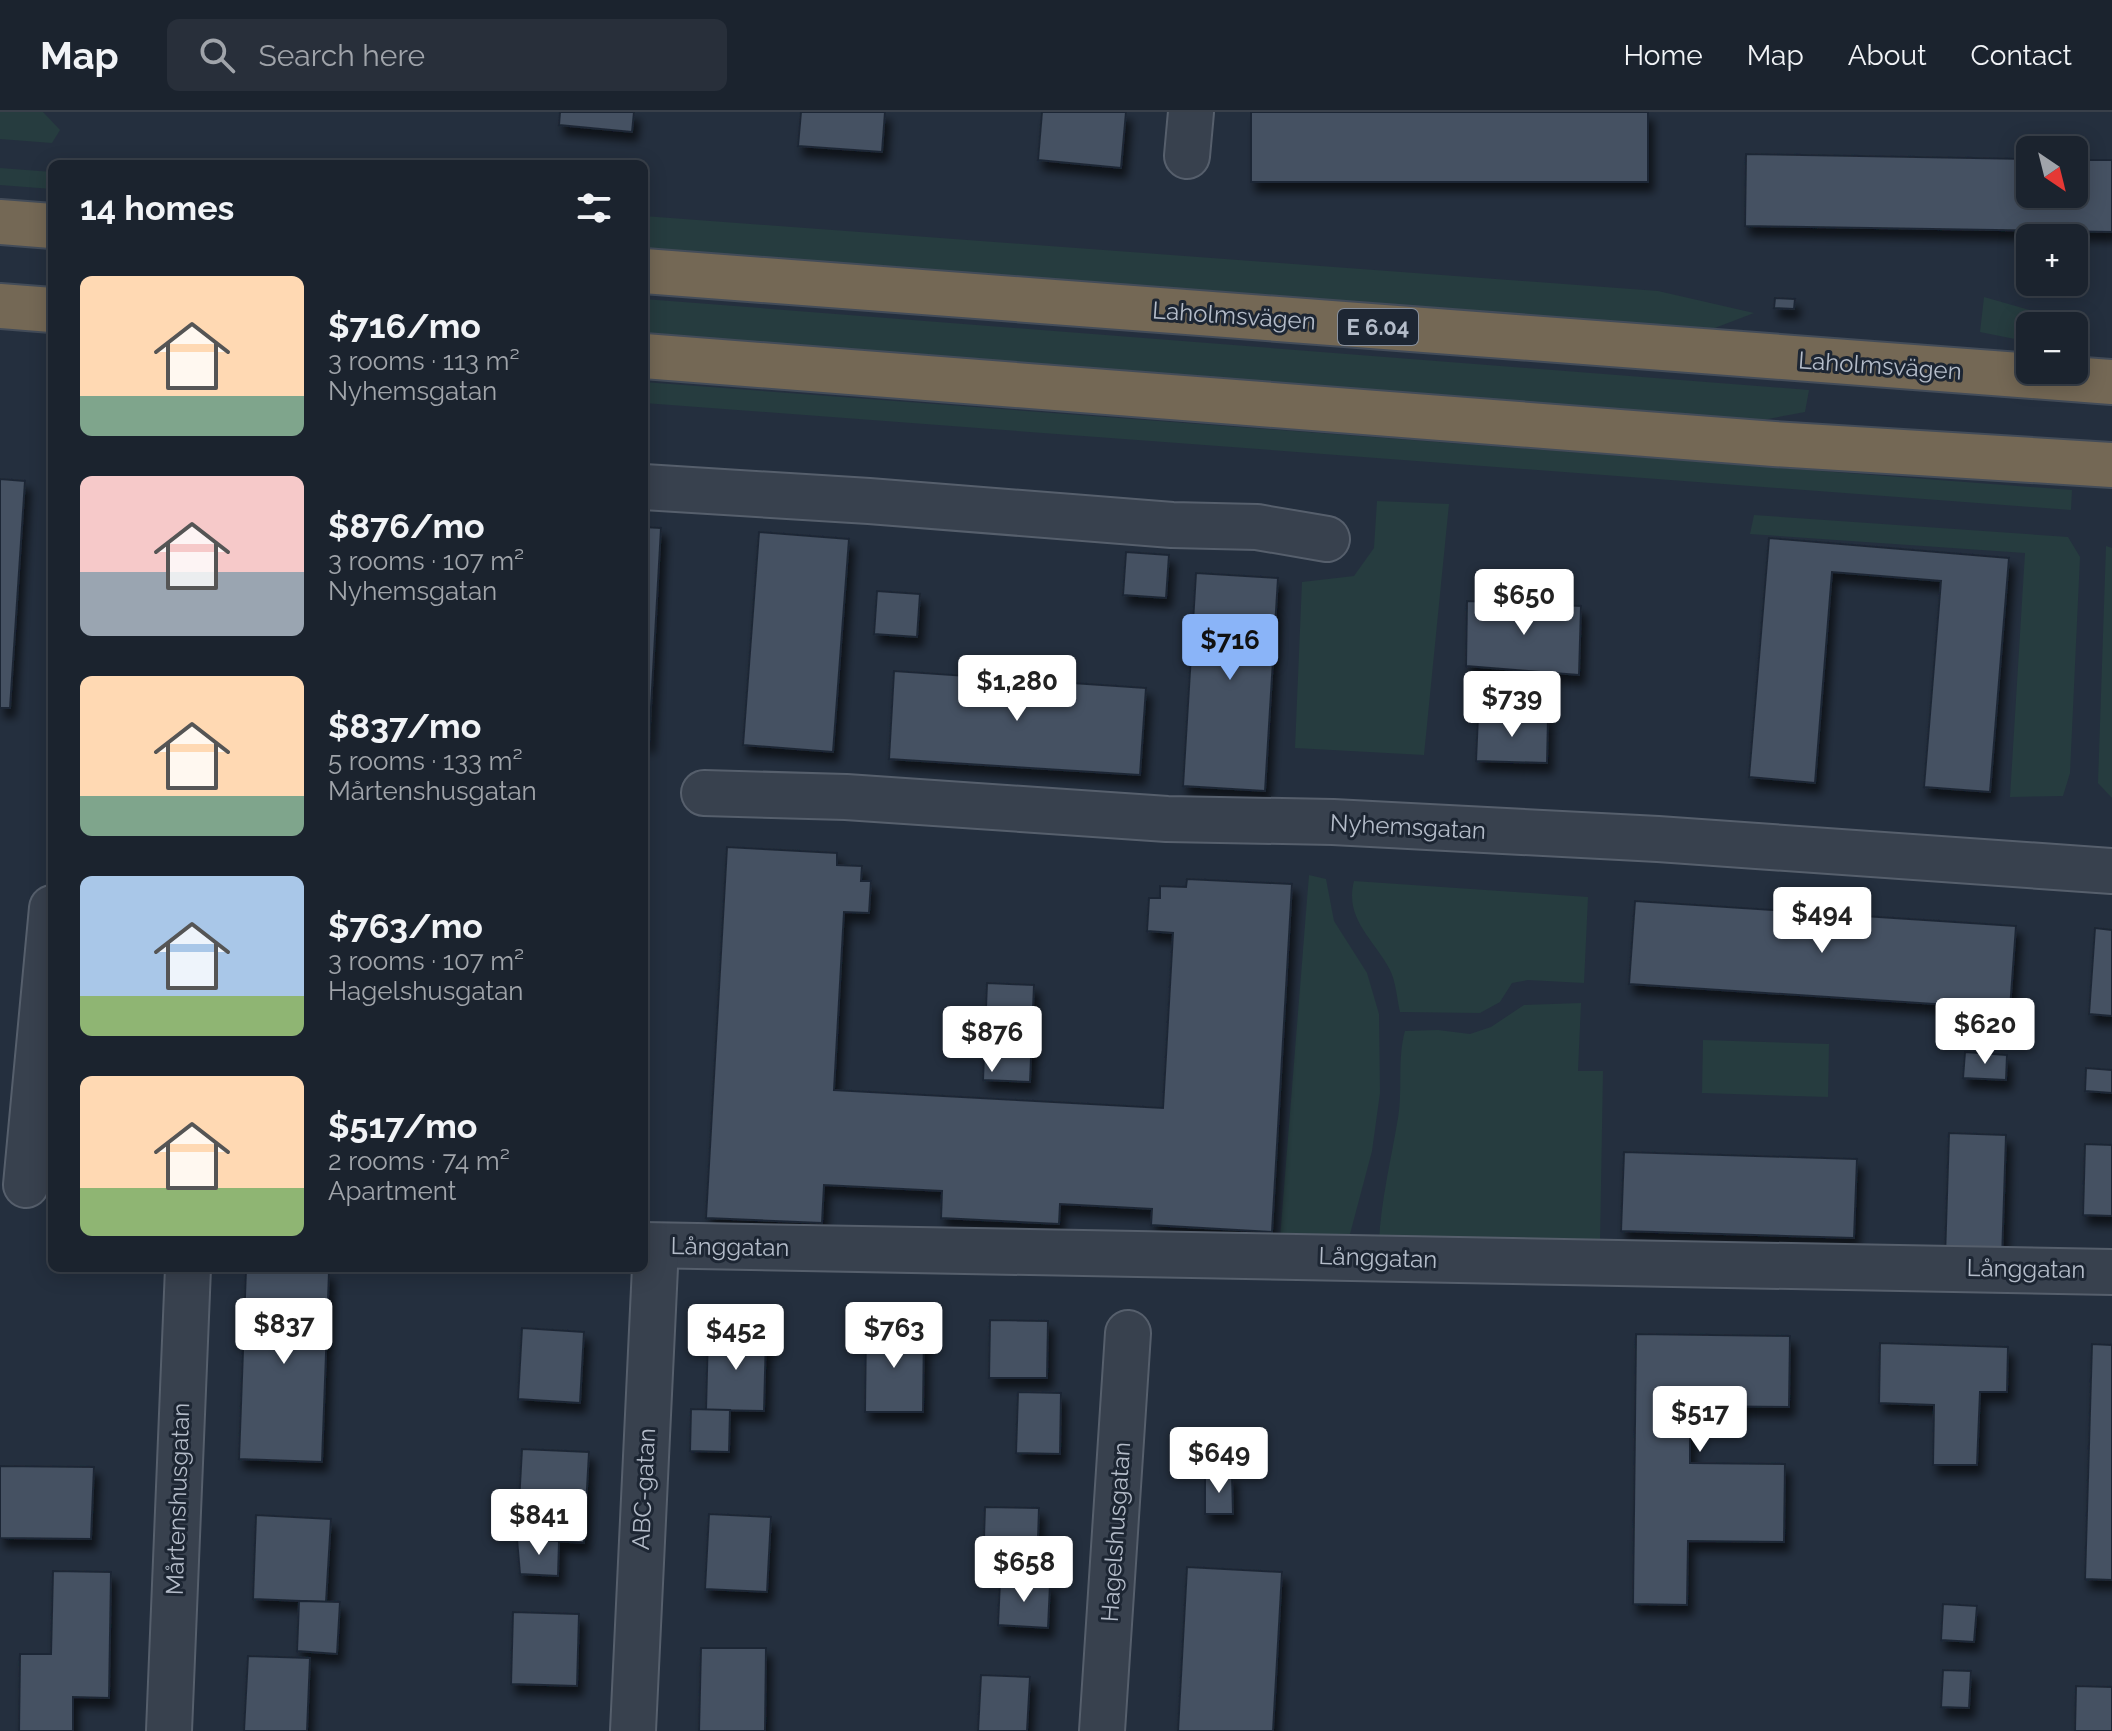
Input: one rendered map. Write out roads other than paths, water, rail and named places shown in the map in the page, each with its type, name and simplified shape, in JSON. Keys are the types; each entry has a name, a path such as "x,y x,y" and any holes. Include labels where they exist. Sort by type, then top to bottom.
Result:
{"highway":[{"path":"0,222 48,226"},
{"name":"Laholmsvägen","path":"648,271 2112,382"},
{"path":"0,306 48,310"},
{"path":"648,356 1774,444 2112,465"}],"street":[{"path":"1187,156 1191,112"},
{"path":"648,487 1172,525 1257,527 1327,539"},
{"name":"Nyhemsgatan","path":"704,793 846,797 1167,819 1333,822 1658,839 2112,871"},
{"path":"26,1186 48,951"},
{"name":"Långgatan","path":"650,1246 1365,1256 1484,1261 2112,1272"},
{"name":"ABC-gatan","path":"633,1731 650,1246"},
{"name":"Mårtenshusgatan","path":"169,1731 188,1272"},
{"name":"Hagelshusgatan","path":"1102,1731 1128,1333"}]}
